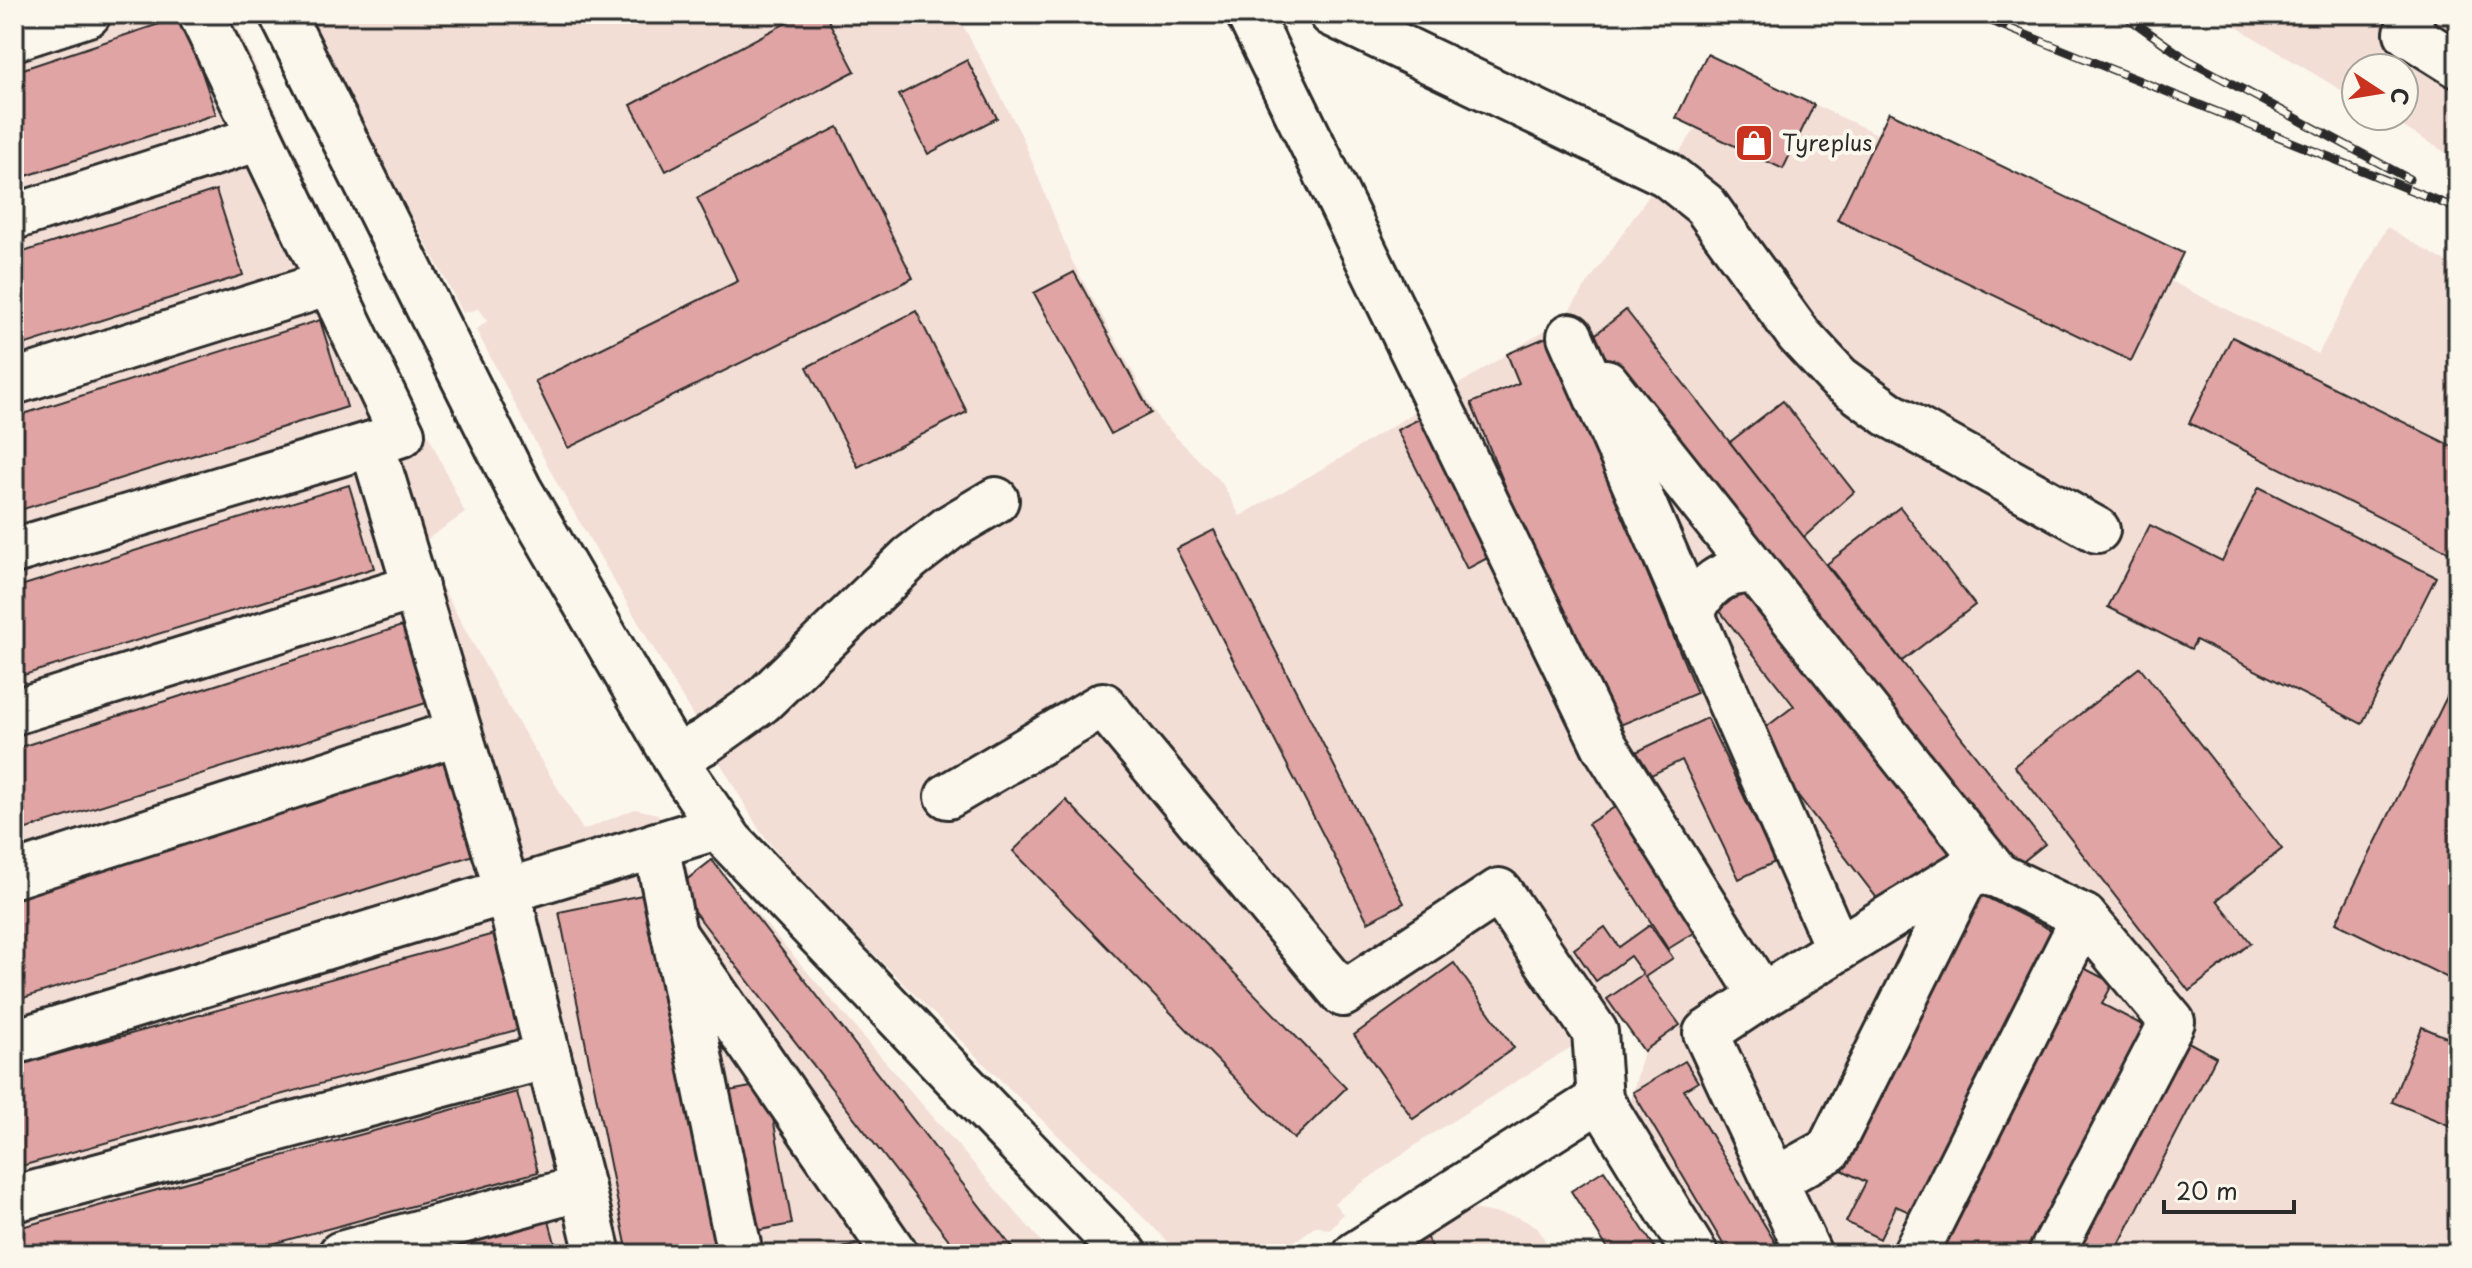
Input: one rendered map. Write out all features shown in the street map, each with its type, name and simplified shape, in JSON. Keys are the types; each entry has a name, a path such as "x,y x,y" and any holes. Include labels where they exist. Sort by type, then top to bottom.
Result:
{"lane":[{"path":"14,38 88,14"},
{"path":"14,551 402,434 201,14"},
{"path":"282,14 519,489 675,758 730,841 1125,1254"},
{"path":"1249,14 1604,745 1762,996"},
{"path":"1332,14 1666,174 1705,205 1799,335 1839,378 1890,415 2097,530"},
{"path":"2412,14 2407,33 2458,65"},
{"path":"14,217 260,138"},
{"path":"14,382 330,283"},
{"path":"1838,949 1570,336 1755,571 1983,872 2084,917 2172,1022 2051,1254"},
{"path":"372,444 507,890 598,1254"},
{"path":"675,758 706,741 762,701 910,558 949,528 996,500"},
{"path":"1691,615 1704,589 1717,579 1732,572 1755,571"},
{"path":"14,712 416,587"},
{"path":"948,796 1103,705 1343,994 1499,891 1595,1032 1600,1099 1695,1254"},
{"path":"14,875 459,732"},
{"path":"14,1042 720,826"},
{"path":"656,845 740,1254"},
{"path":"1775,1180 1829,1150 1983,872"},
{"path":"1809,1254 1706,1033 1838,949 1983,872"},
{"path":"1915,1254 2084,917"},
{"path":"674,934 895,1254"},
{"path":"699,1053 712,1035 722,1032 748,1041"},
{"path":"14,1199 548,1056"},
{"path":"1356,1254 1600,1099"},
{"path":"341,1254 582,1188"}],"shaded area":[{"path":"14,14 231,14 465,513 419,545 499,691 583,830 635,809 658,814 663,835 671,841 692,875 726,878 1052,1254 14,1254"},
{"path":"304,14 957,14 1021,134 1072,261 1159,420 1222,483 1240,516 1346,455 1563,319 1696,128 1676,118 1707,54 1877,134 1889,112 2183,253 2170,281 2318,354 2387,227 2458,269 2458,1254 1714,1254 1628,1110 1644,1051 1620,1017 1430,1135 1334,1203 1343,1214 1330,1230 1316,1226 1277,1254 1181,1254 987,1067 794,874 760,831 558,485 476,330 487,321 478,309 463,313"},
{"path":"2215,14 2458,14 2458,160 2412,132 2420,132 2420,52 2340,52 2340,89"},
{"path":"1461,1207 1518,1217 1537,1227 1553,1254 1390,1254"}],"building":[{"path":"803,14 825,14 855,71 666,171 631,105"},
{"path":"183,16 216,114 14,180 14,72"},
{"path":"1707,54 1814,105 1783,169 1676,118"},
{"path":"967,60 997,118 928,154 899,95"},
{"path":"1889,112 2183,253 2131,361 1837,220"},
{"path":"838,127 913,278 568,448 535,381 738,281 697,198"},
{"path":"216,190 243,275 14,348 14,255"},
{"path":"1074,272 1151,413 1111,434 1034,293"},
{"path":"1626,310 2045,844 2010,872 1591,338"},
{"path":"916,311 967,412 858,467 807,367"},
{"path":"320,320 347,407 14,512 14,417"},
{"path":"1549,336 1697,693 1606,731 1471,403 1519,383 1507,354"},
{"path":"2232,337 2458,449 2458,534 2449,552 2189,423"},
{"path":"1783,401 1854,492 1804,537 1730,442"},
{"path":"1429,414 1495,554 1467,569 1397,430"},
{"path":"349,485 374,568 14,678 14,588"},
{"path":"2259,487 2436,577 2362,724 2196,640 2191,649 2108,607 2150,525 2222,561"},
{"path":"1900,507 1975,605 1902,661 1827,564"},
{"path":"1214,530 1404,903 1368,922 1176,549"},
{"path":"1753,583 1957,849 1883,906 1753,737 1794,706 1719,610"},
{"path":"405,625 429,702 14,833 14,749"},
{"path":"2140,667 2282,849 2217,900 2251,943 2189,991 2014,766"},
{"path":"2458,674 2458,983 2336,923"},
{"path":"1707,718 1775,862 1739,879 1682,760 1645,778 1634,753"},
{"path":"452,755 483,852 14,1001 14,894"},
{"path":"1066,800 1346,1088 1294,1139 1013,851"},
{"path":"1623,802 1702,928 1668,949 1588,824"},
{"path":"712,860 1017,1254 960,1254 676,888"},
{"path":"647,894 719,1253 714,1254 628,1254 559,912"},
{"path":"1980,894 2057,933 1916,1215 1896,1206 1880,1239 1846,1222 1866,1182 1840,1169"},
{"path":"1650,925 1673,958 1645,977 1680,1025 1644,1051 1607,999 1643,974 1630,956 1596,981 1574,949 1605,927 1619,947"},
{"path":"501,932 527,1027 14,1168 14,1066"},
{"path":"1454,963 1514,1048 1413,1119 1354,1035"},
{"path":"2076,964 2113,983 2102,1004 2154,1031 2039,1254 1927,1254"},
{"path":"2422,1027 2458,1042 2458,1129 2392,1102"},
{"path":"2179,1037 2216,1057 2114,1254 2067,1254"},
{"path":"1685,1061 1698,1082 1684,1090 1782,1254 1729,1254 1633,1092"},
{"path":"767,1084 792,1224 755,1231 729,1091"},
{"path":"517,1092 538,1172 235,1254 14,1254 14,1229"},
{"path":"1604,1170 1659,1254 1611,1254 1571,1191"},
{"path":"549,1221 558,1254 431,1254"},
{"path":"1423,1232 1437,1254 1390,1254"},
{"path":"869,1242 871,1254 828,1254 828,1251"}],"railway":[{"path":"1974,14 2458,209"},
{"path":"2123,14 2186,59 2409,179"}],"place":[{"name":"Tyreplus","path":"1754,143"}]}
